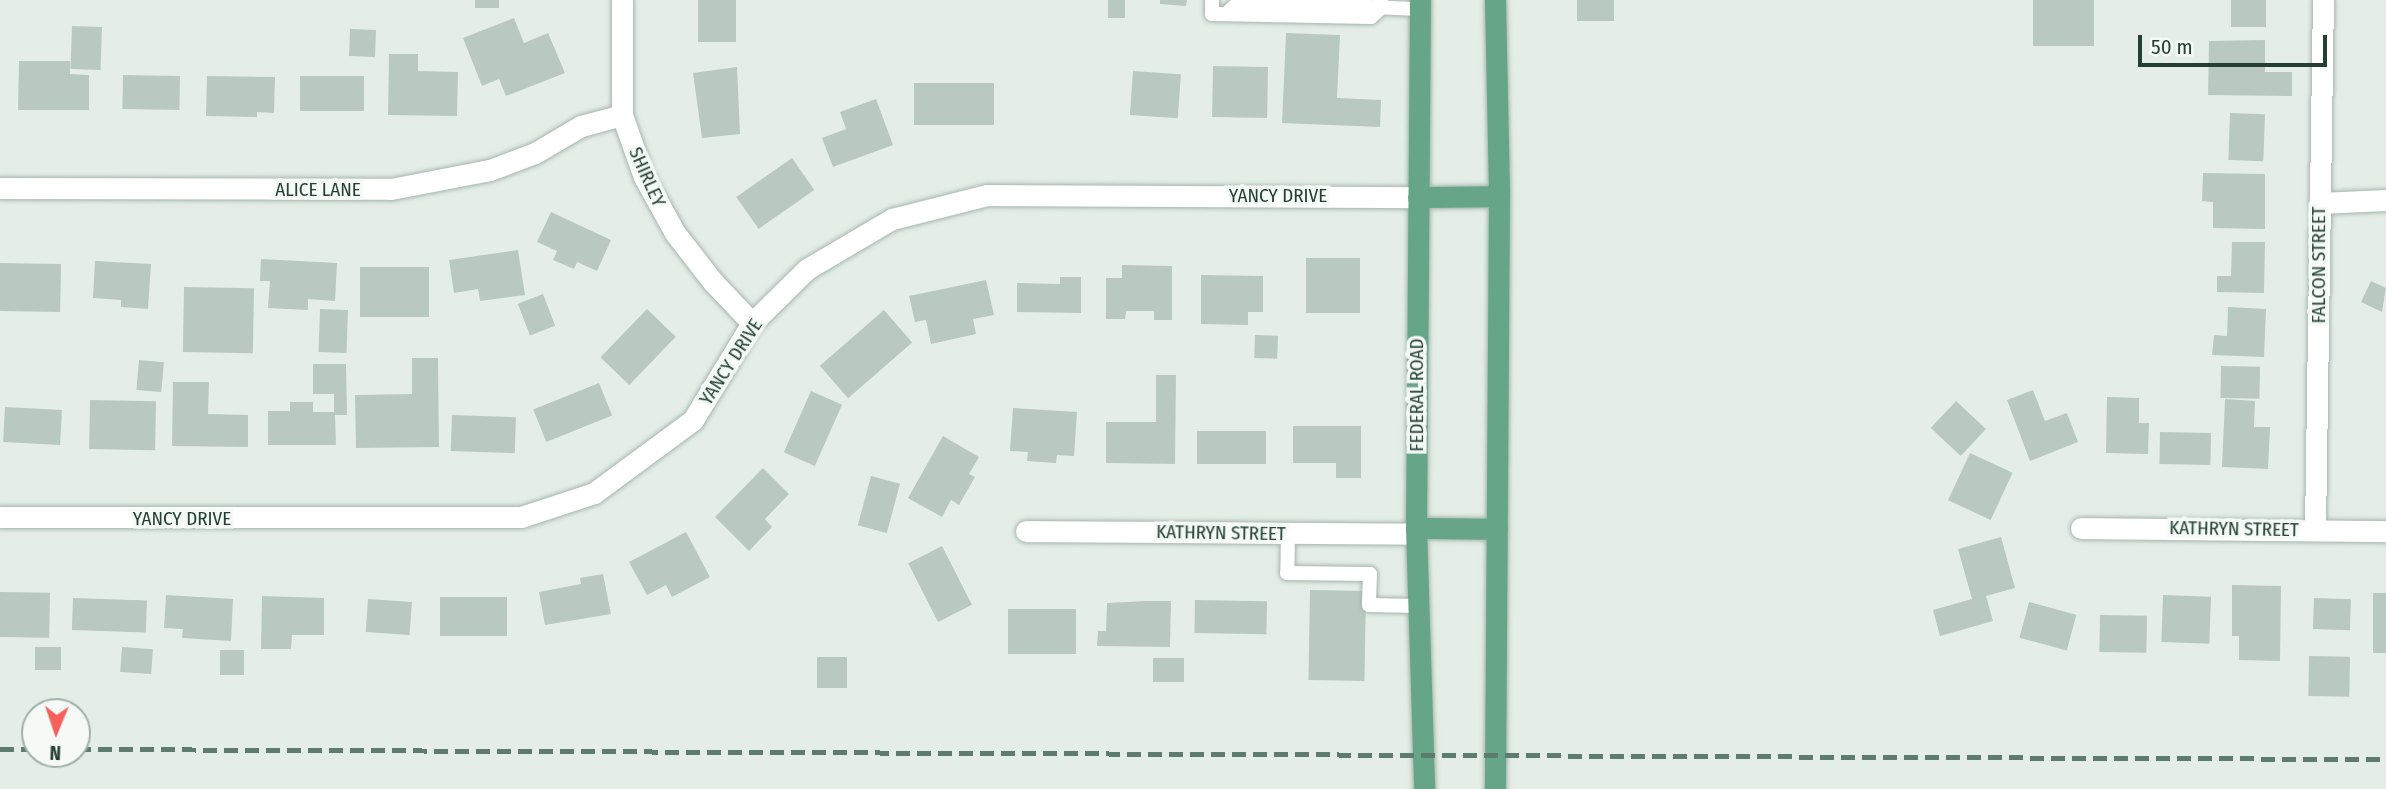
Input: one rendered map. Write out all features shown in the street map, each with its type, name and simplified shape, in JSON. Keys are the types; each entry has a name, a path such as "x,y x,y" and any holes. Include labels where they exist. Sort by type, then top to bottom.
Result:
{"main road":[{"path":"1495,0 1499,196 1495,789"},
{"name":"FEDERAL ROAD","path":"1419,4 1417,531 1424,789"},
{"path":"1418,197 1499,196"},
{"path":"1417,531 1497,529"}],"street":[{"name":"SHIRLEY","path":"622,0 622,115 643,177 675,233 712,282 752,323"},
{"name":"FALCON STREET","path":"2315,530 2323,0"},
{"name":"ALICE LANE","path":"0,188 391,189 490,170 535,153 581,126 622,115"},
{"name":"YANCY DRIVE","path":"0,517 521,517 594,493 693,420 752,323 807,269 834,250 892,219 954,200 987,195 1418,197"},
{"path":"2319,202 2386,201"},
{"name":"KATHRYN STREET","path":"2081,528 2386,531"},
{"name":"KATHRYN STREET","path":"1026,531 1288,534 1417,531"}],"lane":[{"path":"1217,9 1371,17 1381,4 1419,4"},
{"path":"1288,534 1287,573 1370,574 1369,606 1418,606"}],"building":[{"path":"475,0 499,0 499,8 475,8"},
{"path":"698,0 736,0 736,42 698,42"},
{"path":"1108,0 1125,0 1125,18 1108,18"},
{"path":"1160,0 1187,0 1186,6 1160,4"},
{"path":"1577,0 1614,0 1614,21 1577,21"},
{"path":"2033,0 2094,0 2094,46 2033,46"},
{"path":"2231,0 2266,0 2266,27 2231,27"},
{"path":"514,18 524,43 548,33 565,73 506,96 499,79 482,86 463,38"},
{"path":"72,26 102,27 100,70 70,69"},
{"path":"350,29 376,30 375,57 349,56"},
{"path":"1286,33 1340,35 1337,98 1381,100 1380,127 1282,123"},
{"path":"2265,40 2265,72 2292,72 2292,96 2208,95 2209,41"},
{"path":"389,54 418,54 418,71 458,72 457,116 388,115"},
{"path":"19,61 70,61 70,74 89,75 89,110 18,110"},
{"path":"1213,66 1268,67 1267,118 1212,117"},
{"path":"737,67 740,134 702,138 693,73"},
{"path":"1133,71 1181,74 1178,118 1130,115"},
{"path":"123,75 180,76 179,110 122,109"},
{"path":"207,76 275,77 274,113 257,112 257,117 206,116"},
{"path":"300,76 364,76 364,111 300,111"},
{"path":"914,83 994,83 994,125 914,125"},
{"path":"876,99 893,145 833,167 822,138 846,129 840,112"},
{"path":"2230,113 2265,114 2263,161 2228,160"},
{"path":"792,158 814,190 759,229 736,197"},
{"path":"2203,173 2265,174 2265,229 2213,228 2213,202 2202,201"},
{"path":"551,212 611,240 597,271 577,262 574,269 553,260 557,251 537,242"},
{"path":"2232,242 2265,242 2264,293 2217,292 2217,276 2231,276"},
{"path":"518,250 525,295 480,301 478,289 454,293 449,260"},
{"path":"1306,258 1360,258 1360,313 1306,313"},
{"path":"261,259 337,263 335,301 308,299 308,310 268,308 270,281 260,281"},
{"path":"95,261 151,264 148,309 121,307 121,300 93,298"},
{"path":"0,263 61,264 60,312 0,311"},
{"path":"1122,265 1172,266 1172,320 1154,320 1154,311 1126,311 1125,319 1106,319 1106,278 1122,278"},
{"path":"360,267 429,267 429,317 360,317"},
{"path":"1201,275 1263,276 1263,312 1248,312 1248,325 1201,324"},
{"path":"1060,277 1081,277 1081,313 1017,312 1017,283 1060,284"},
{"path":"986,280 994,315 973,319 976,334 931,344 926,320 915,322 909,296"},
{"path":"2371,281 2386,288 2382,312 2361,302"},
{"path":"184,287 254,288 253,353 183,352"},
{"path":"543,294 555,326 530,335 518,304"},
{"path":"2228,307 2266,309 2264,357 2212,355 2214,335 2227,336"},
{"path":"320,309 348,310 346,353 318,352"},
{"path":"647,309 676,337 629,385 600,357"},
{"path":"884,310 912,342 848,398 820,366"},
{"path":"1255,335 1278,336 1277,359 1254,358"},
{"path":"412,358 438,358 439,447 356,448 355,395 412,394"},
{"path":"139,360 164,362 161,392 136,390"},
{"path":"313,364 346,364 347,415 335,415 336,445 268,445 268,411 290,411 290,402 313,402 313,412 334,412 334,394 313,394"},
{"path":"2221,366 2260,367 2259,399 2220,398"},
{"path":"1156,375 1176,375 1175,464 1106,463 1106,422 1156,422"},
{"path":"173,382 209,382 208,414 248,415 248,447 172,446"},
{"path":"599,383 612,415 546,442 533,410"},
{"path":"2033,390 2045,421 2067,413 2078,442 2030,461 2007,400"},
{"path":"811,391 842,405 815,466 784,452"},
{"path":"2107,397 2139,398 2139,423 2149,423 2148,454 2106,453"},
{"path":"2225,399 2255,401 2254,427 2270,427 2268,469 2222,467"},
{"path":"90,400 156,401 155,450 89,449"},
{"path":"1956,401 1986,429 1961,456 1931,428"},
{"path":"5,407 62,410 60,445 3,442"},
{"path":"1013,408 1077,412 1074,456 1057,455 1056,463 1027,461 1028,452 1010,451"},
{"path":"452,415 516,417 515,453 451,451"},
{"path":"1293,426 1361,426 1361,478 1336,478 1336,463 1293,463"},
{"path":"1197,431 1266,431 1266,464 1197,464"},
{"path":"2160,432 2211,433 2210,465 2159,464"},
{"path":"943,436 979,457 969,474 975,477 959,505 951,500 942,517 908,498"},
{"path":"1970,453 2013,473 1991,520 1948,500"},
{"path":"763,468 789,494 765,519 772,527 749,551 715,517"},
{"path":"871,476 900,484 887,533 858,525"},
{"path":"686,532 710,577 672,597 666,585 647,595 629,562"},
{"path":"2001,537 2015,588 1986,596 1993,621 1940,636 1933,610 1972,599 1958,549"},
{"path":"942,546 972,605 938,622 908,563"},
{"path":"603,574 611,614 545,625 539,592 581,584 580,578"},
{"path":"2232,585 2281,586 2280,661 2239,660 2239,636 2232,636"},
{"path":"1310,590 1366,591 1364,681 1308,680"},
{"path":"0,592 50,593 49,638 0,637"},
{"path":"2373,593 2386,593 2386,653 2373,653"},
{"path":"166,595 233,599 231,641 182,638 183,629 164,628"},
{"path":"2163,595 2211,597 2209,644 2161,642"},
{"path":"262,596 324,598 324,635 292,635 291,649 261,649"},
{"path":"440,597 507,597 507,636 440,636"},
{"path":"73,598 147,601 146,633 72,630"},
{"path":"2314,598 2351,599 2350,630 2313,629"},
{"path":"368,599 412,602 410,635 366,632"},
{"path":"1195,600 1267,601 1266,634 1194,633"},
{"path":"1171,601 1170,647 1097,646 1098,631 1106,631 1107,603"},
{"path":"2029,602 2076,615 2067,650 2019,638"},
{"path":"1008,609 1076,609 1076,654 1008,654"},
{"path":"2100,615 2147,616 2146,653 2099,652"},
{"path":"35,647 61,647 61,670 35,670"},
{"path":"122,647 153,649 151,674 120,672"},
{"path":"220,650 244,650 244,675 220,675"},
{"path":"2309,656 2350,657 2349,697 2308,696"},
{"path":"817,657 847,657 847,688 817,688"},
{"path":"1153,658 1184,658 1184,682 1153,682"}],"railway":[{"path":"0,749 21,749"},
{"path":"91,749 2386,759"}]}
